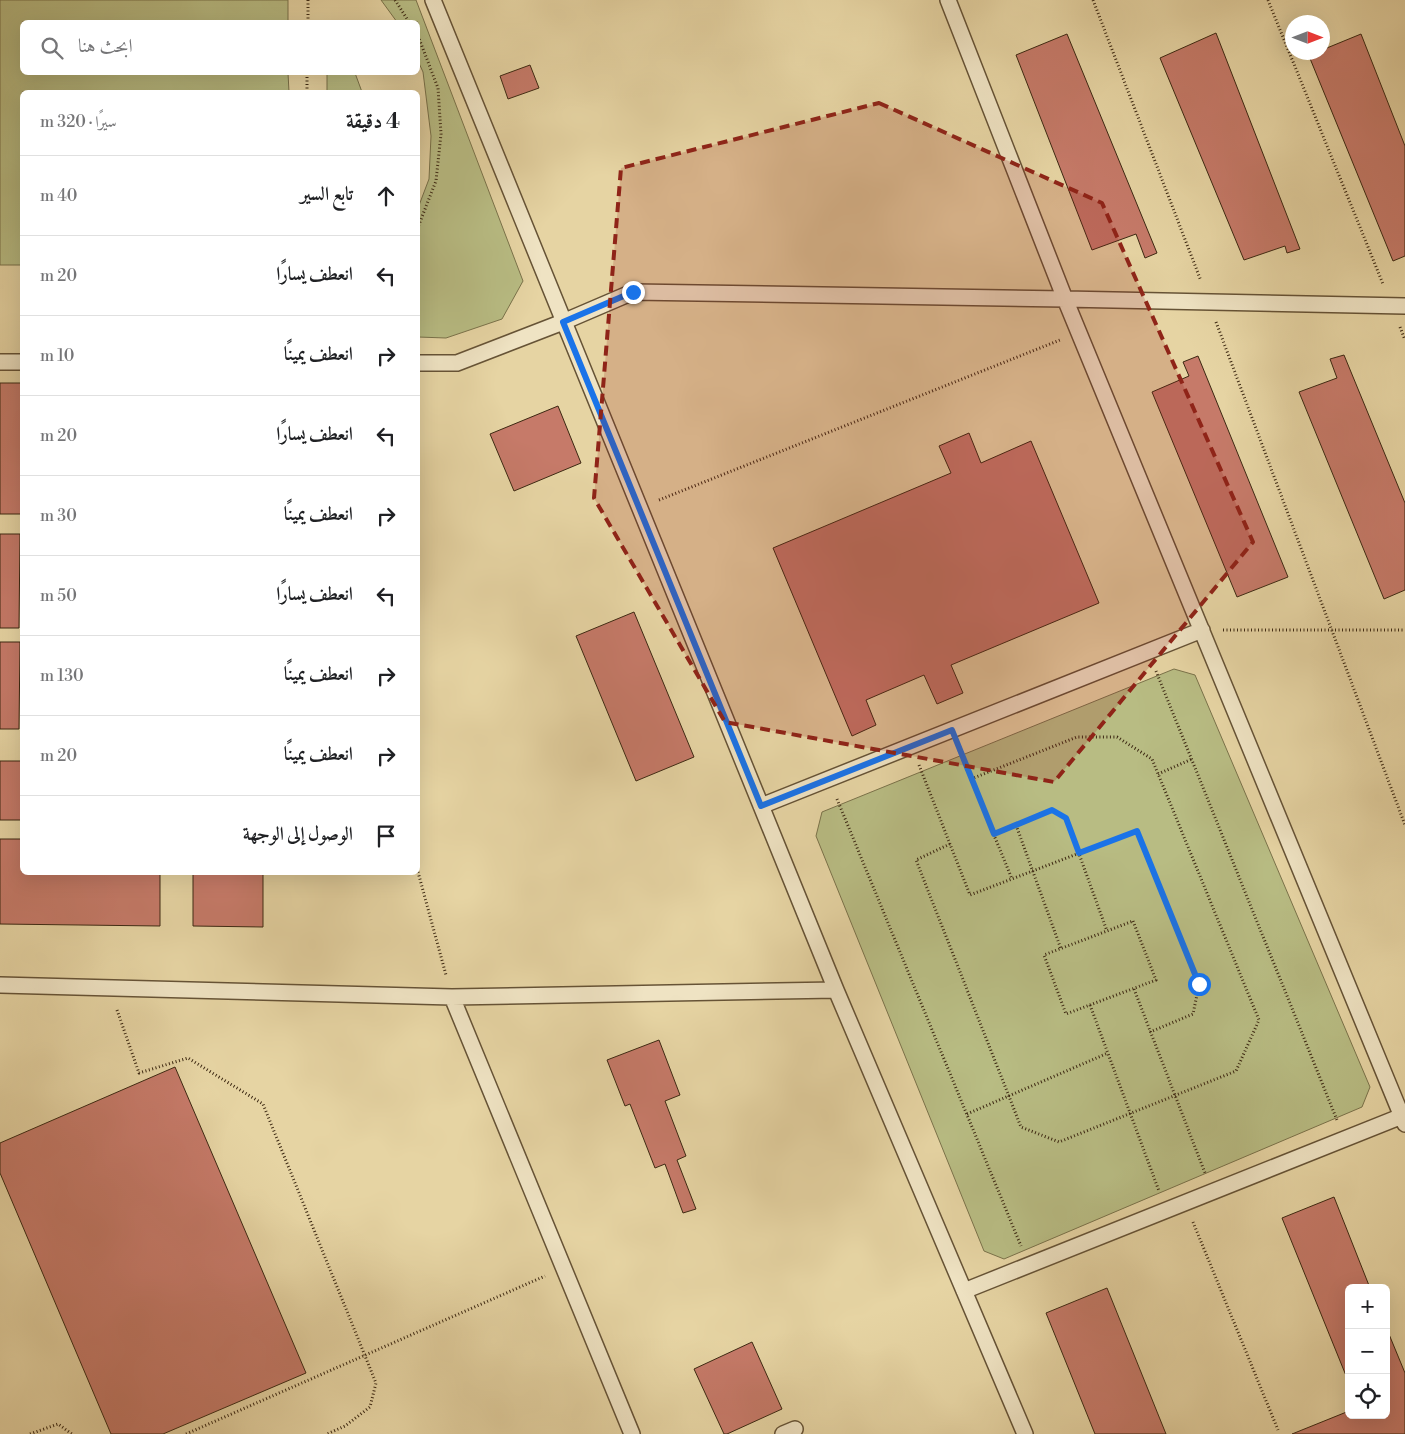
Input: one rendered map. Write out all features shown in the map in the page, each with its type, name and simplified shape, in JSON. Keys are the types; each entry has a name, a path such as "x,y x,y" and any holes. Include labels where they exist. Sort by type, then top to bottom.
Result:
{"lane":[{"path":"433,0 836,990 1025,1434"},
{"path":"948,0 1065,299 1404,1120 1345,1139 964,1291"},
{"path":"420,363 457,364 633,292 1398,306"},
{"path":"0,362 20,362"},
{"path":"761,806 1202,630"},
{"path":"0,985 452,997 836,990"},
{"path":"452,997 632,1434"}],"path":[{"path":"308,0 308,20"},
{"path":"395,0 408,20"},
{"path":"1093,0 1405,825"},
{"path":"1268,0 1398,306"},
{"path":"420,41 438,88 441,134 436,181 420,222"},
{"path":"307,75 307,90"},
{"path":"639,508 1079,332"},
{"path":"1202,630 1405,630"},
{"path":"1148,651 1345,1139"},
{"path":"952,730 1012,879"},
{"path":"950,844 916,860 1022,1127 1059,1142 1236,1072 1259,1020 1152,759 1117,737 1077,737 972,779"},
{"path":"911,746 970,895 1137,831 1199,984 1193,1014 1150,1032"},
{"path":"1158,774 1192,759"},
{"path":"829,779 1029,1265"},
{"path":"994,834 1052,810 1066,818 1107,932"},
{"path":"1016,825 1061,949"},
{"path":"419,875 452,997"},
{"path":"1133,922 1156,980 1066,1014 1044,955 1061,949 1133,922"},
{"path":"109,988 139,1073 188,1058 263,1104 376,1383 370,1407 346,1426 327,1434"},
{"path":"1134,989 1212,1192"},
{"path":"1090,1005 1166,1210"},
{"path":"967,1114 1108,1053"},
{"path":"1185,1203 1278,1430"},
{"path":"186,1434 564,1268"},
{"path":"30,1434 58,1424 72,1434"}],"highlighted area":[{"path":"879,103 1102,203 1253,542 1054,782 725,722 594,498 621,168"}],"green space":[{"path":"0,0 288,0 288,20 20,20 20,75 288,75 289,90 20,90 20,265 0,265"},
{"path":"381,0 416,0 523,281 502,319 446,338 420,337 420,203 429,179 431,136 423,72 420,65 420,20 396,20"},
{"path":"327,75 356,75 361,90 327,90"},
{"path":"1174,669 1195,675 1370,1087 1362,1107 1004,1259 984,1251 816,836 822,812"}],"building":[{"path":"1216,33 1300,249 1287,253 1285,246 1244,260 1160,58"},
{"path":"1067,34 1157,253 1145,258 1136,234 1092,250 1016,55"},
{"path":"1361,34 1405,146 1405,256 1393,261 1311,60 1330,60 1330,47"},
{"path":"530,65 539,88 508,99 500,76"},
{"path":"1344,355 1405,503 1405,590 1384,599 1299,392 1337,378 1330,359"},
{"path":"1198,356 1288,577 1237,597 1152,392 1189,376 1183,362"},
{"path":"0,383 20,383 20,514 0,514"},
{"path":"558,406 581,463 514,491 490,434"},
{"path":"969,433 981,463 1031,441 1099,603 951,665 963,693 937,704 924,675 866,700 876,725 852,736 773,548 951,473 939,446"},
{"path":"0,534 20,534 19,628 0,628"},
{"path":"634,612 694,757 636,781 576,636"},
{"path":"0,642 20,642 19,729 0,729"},
{"path":"0,761 20,761 20,820 0,820"},
{"path":"0,839 20,839 20,875 160,875 160,926 0,924"},
{"path":"193,875 263,875 263,927 193,926"},
{"path":"659,1040 680,1095 665,1101 686,1156 677,1160 696,1209 683,1213 665,1164 655,1168 630,1104 625,1106 607,1060"},
{"path":"175,1067 306,1373 163,1434 111,1434 0,1173 0,1143"},
{"path":"1334,1197 1368,1284 1345,1284 1345,1373 1282,1218"},
{"path":"1107,1288 1166,1434 1095,1434 1046,1313"},
{"path":"1390,1337 1405,1373 1405,1434 1292,1434 1345,1413 1345,1419 1390,1419"},
{"path":"752,1342 782,1409 724,1434 694,1369"}],"route":[{"path":"633,292 563,322 761,806 952,730 994,834 1052,810 1066,818 1079,853 1137,831 1199,984"}]}
